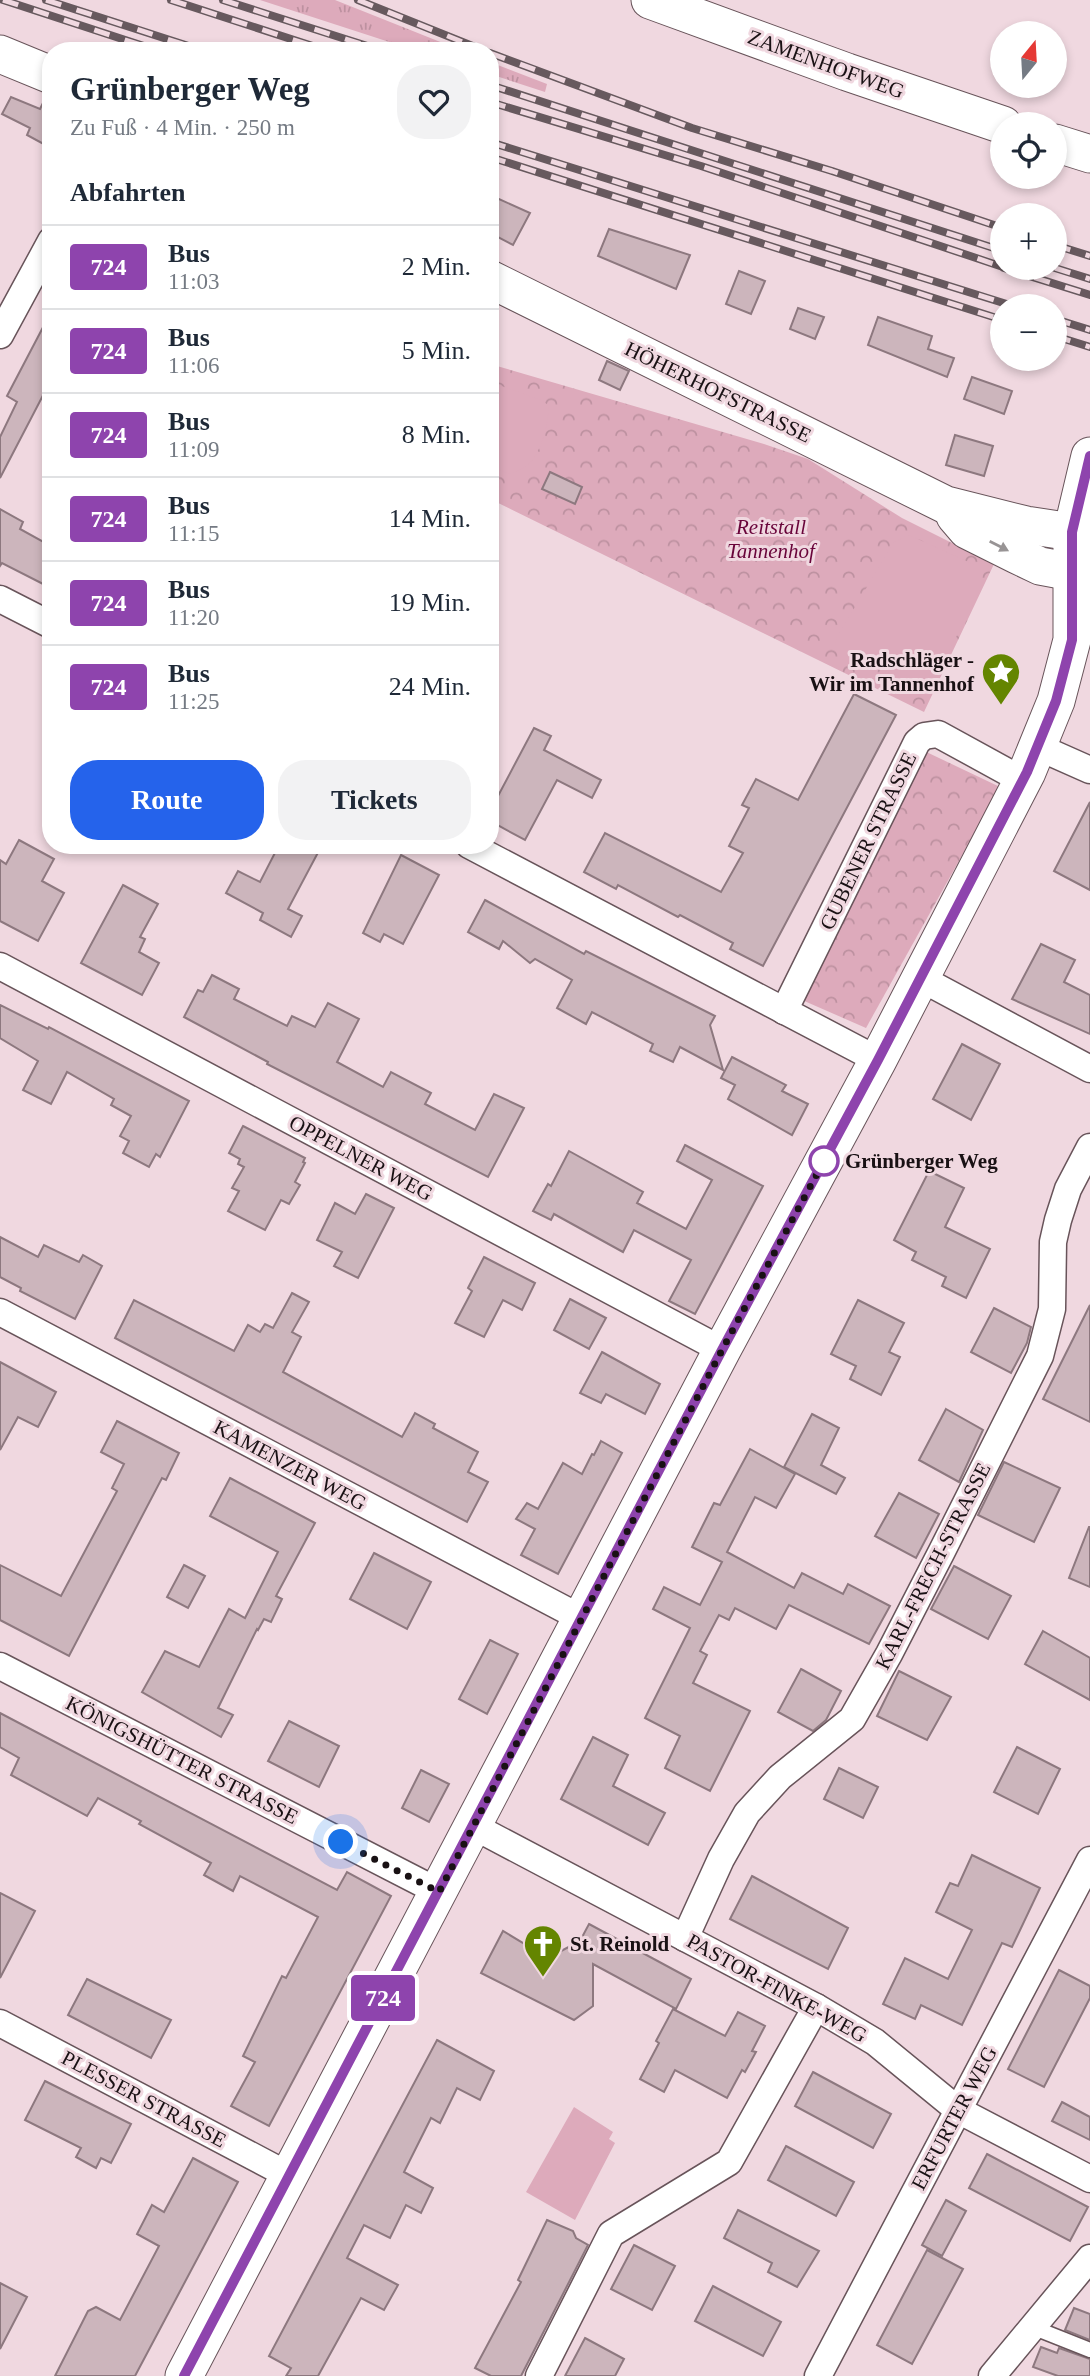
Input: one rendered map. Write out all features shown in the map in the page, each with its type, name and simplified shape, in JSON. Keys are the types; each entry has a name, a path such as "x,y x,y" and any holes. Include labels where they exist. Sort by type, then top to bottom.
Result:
{"street":[{"name":"ZAMENHOFWEG","path":"650,0 990,121"},
{"path":"0,54 42,71"},
{"path":"1067,147 1090,154"},
{"path":"0,335 42,258"},
{"name":"HÖHERHOFSTRASSE","path":"499,283 946,505 967,530 1040,566 1076,555"},
{"path":"184,2376 1023,780 1056,701 1072,640 1076,555 1090,456"},
{"path":"0,599 42,620"},
{"name":"GUBENER STRASSE","path":"784,1011 917,742 924,736 938,734 1023,780"},
{"path":"1038,747 1090,770"},
{"path":"486,854 878,1060"},
{"name":"OPPELNER WEG","path":"0,966 722,1350"},
{"path":"920,978 1090,1069"},
{"name":"KARL-FRECH-STRASSE","path":"685,1938 721,1859 747,1813 780,1777 852,1719 889,1654 1043,1348 1052,1309 1053,1242 1058,1220 1068,1189 1090,1147"},
{"name":"KAMENZER WEG","path":"0,1312 581,1618"},
{"name":"KÖNIGSHÜTTER STRASSE","path":"0,1666 439,1892"},
{"name":"PASTOR-FINKE-WEG","path":"473,1826 685,1938 759,1985 816,2007 875,2042 958,2110 1090,2179"},
{"name":"ERFURTER WEG","path":"818,2376 1090,1860"},
{"path":"539,2376 611,2234 729,2162 816,2007"},
{"name":"PLESSER STRASSE","path":"0,2023 288,2175"},
{"path":"992,2376 1090,2258"}],"lane":[{"path":"1032,2327 1090,2350"}],"green space":[{"path":"260,0 335,0 440,42 389,42"},
{"path":"499,65 547,84 545,92 499,77"},
{"name":"Reitstall Tannenhof","path":"499,367 808,459 902,518 994,564 924,712 499,503"},
{"path":"499,385 548,405 546,430 535,456 525,467 509,474 499,469"},
{"path":"909,535 973,564 982,575 982,585 975,601 933,681 922,687 844,654 835,644 894,542"},
{"path":"918,748 1000,787 866,1028 802,1000"},
{"path":"574,2107 613,2132 609,2139 615,2143 575,2220 526,2192"}],"building":[{"path":"11,97 40,109 42,105 42,143 27,135 30,128 2,114"},
{"path":"499,199 530,213 513,245 499,238"},
{"path":"609,229 690,255 676,289 598,256"},
{"path":"739,271 765,281 751,314 726,304"},
{"path":"798,308 824,317 815,339 790,329"},
{"path":"878,317 932,336 928,349 954,358 947,377 868,345"},
{"path":"42,329 42,397 0,478 0,437 17,402 7,396"},
{"path":"607,361 629,371 620,390 599,380"},
{"path":"972,377 1012,391 1004,414 964,399"},
{"path":"955,435 993,446 984,476 946,465"},
{"path":"550,472 582,487 575,504 542,489"},
{"path":"0,509 23,522 20,529 42,541 42,583 2,563 0,566"},
{"path":"854,694 896,715 763,966 730,949 733,943 680,915 678,917 618,885 616,889 584,872 605,833 721,892 743,853 729,846 749,808 742,805 756,779 798,800"},
{"path":"534,728 551,736 544,750 601,780 592,798 557,780 525,840 499,826 499,794"},
{"path":"1090,802 1090,890 1054,871"},
{"path":"19,840 54,859 42,881 64,893 38,941 0,921 0,860 6,864"},
{"path":"274,854 317,854 288,909 302,916 291,937 260,920 263,913 226,893 238,871 260,882"},
{"path":"401,855 439,875 403,944 384,934 380,942 363,933"},
{"path":"123,885 158,904 140,937 145,939 139,952 159,963 142,995 81,963"},
{"path":"485,900 584,954 586,951 715,1016 710,1025 723,1070 680,1047 673,1062 650,1051 653,1044 592,1012 586,1024 557,1008 572,980 535,959 530,963 503,941 499,949 468,932"},
{"path":"1041,944 1075,960 1064,982 1090,995 1090,1034 1012,999"},
{"path":"212,975 239,989 234,999 287,1026 292,1016 315,1027 328,1003 359,1019 337,1062 383,1087 391,1072 431,1093 425,1104 475,1130 494,1094 524,1108 488,1177 267,1064 268,1062 184,1017 198,990 203,992"},
{"path":"0,1005 48,1029 49,1027 189,1101 160,1157 156,1154 149,1167 123,1153 129,1141 120,1136 131,1116 111,1105 114,1099 67,1072 51,1104 23,1090 38,1061 0,1038"},
{"path":"962,1044 1000,1064 971,1120 933,1099"},
{"path":"732,1057 786,1085 782,1091 808,1104 792,1135 728,1099 735,1085 721,1078"},
{"path":"243,1126 305,1158 295,1182 300,1185 289,1204 281,1200 265,1230 228,1211 239,1191 232,1188 244,1167 238,1164 240,1159 229,1153"},
{"path":"685,1145 763,1186 695,1314 669,1301 691,1260 634,1230 623,1252 554,1214 551,1220 533,1211 548,1184 551,1186 569,1151 643,1192 637,1203 686,1229 712,1180 677,1161"},
{"path":"929,1171 964,1188 945,1227 990,1249 966,1298 942,1286 946,1277 912,1260 916,1252 894,1240"},
{"path":"366,1194 394,1208 358,1278 334,1266 342,1252 317,1240 335,1203 355,1214"},
{"path":"0,1237 38,1257 44,1245 79,1262 83,1255 102,1266 75,1319 20,1291 21,1288 0,1277"},
{"path":"484,1257 535,1283 522,1310 503,1300 484,1337 455,1323 472,1291 468,1288"},
{"path":"292,1293 309,1302 292,1332 301,1337 283,1372 402,1437 415,1413 435,1424 433,1428 478,1452 468,1472 488,1482 467,1522 115,1338 134,1300 234,1351 248,1325 260,1332 265,1324 273,1328"},
{"path":"570,1299 606,1318 589,1349 554,1330"},
{"path":"858,1300 904,1323 889,1352 900,1357 881,1395 850,1379 856,1366 831,1354"},
{"path":"1090,1305 1090,1422 1043,1399"},
{"path":"994,1308 1031,1327 1027,1343 1011,1373 971,1352"},
{"path":"602,1352 660,1384 645,1414 606,1394 601,1403 580,1393"},
{"path":"0,1362 56,1392 38,1427 18,1417 0,1450"},
{"path":"946,1409 983,1430 959,1482 919,1460"},
{"path":"812,1414 839,1428 821,1465 845,1478 836,1494 784,1467"},
{"path":"117,1421 179,1453 166,1480 162,1478 69,1656 0,1620 0,1565 61,1596 117,1491 112,1488 124,1464 101,1452"},
{"path":"601,1441 622,1453 558,1574 521,1555 535,1529 516,1519 527,1503 538,1509 563,1463 582,1474"},
{"path":"750,1449 795,1474 776,1508 755,1497 727,1552 794,1588 802,1573 843,1594 848,1584 890,1606 869,1644 789,1605 776,1629 735,1608 729,1620 719,1615 700,1651 707,1655 693,1683 750,1711 710,1791 665,1768 680,1736 645,1718 690,1628 653,1609 664,1587 700,1605 722,1562 692,1547 714,1503 720,1505"},
{"path":"1004,1462 1060,1488 1034,1542 978,1515"},
{"path":"230,1478 315,1523 276,1596 282,1599 271,1622 264,1619 257,1629 218,1708 233,1715 221,1737 142,1692 165,1651 199,1667 229,1609 245,1618 278,1552 210,1516"},
{"path":"899,1493 939,1514 916,1558 875,1536"},
{"path":"1090,1527 1090,1587 1069,1578"},
{"path":"374,1553 431,1582 407,1629 350,1599"},
{"path":"184,1565 205,1576 188,1608 167,1597"},
{"path":"954,1566 1011,1596 988,1639 931,1609"},
{"path":"1043,1631 1090,1658 1090,1700 1025,1664"},
{"path":"490,1640 518,1654 487,1714 459,1699"},
{"path":"801,1669 841,1691 826,1720 813,1731 778,1712"},
{"path":"899,1671 951,1697 927,1740 877,1716"},
{"path":"0,1713 337,1890 347,1872 391,1896 269,2126 231,2106 255,2062 243,2056 282,1976 286,1978 318,1917 240,1876 233,1891 204,1875 211,1863 98,1798 87,1816 11,1775 19,1758 0,1747"},
{"path":"289,1721 339,1746 319,1787 268,1761"},
{"path":"593,1737 628,1755 613,1786 665,1813 648,1845 561,1799"},
{"path":"1017,1747 1060,1769 1038,1814 994,1792"},
{"path":"839,1768 878,1787 863,1818 824,1799"},
{"path":"421,1770 449,1784 429,1822 402,1808"},
{"path":"972,1855 1040,1888 1012,1947 1002,1943 962,2025 921,2005 915,2019 883,2004 905,1958 948,1979 972,1930 936,1912 950,1883 958,1886"},
{"path":"752,1876 848,1928 828,1969 730,1919"},
{"path":"0,1893 35,1911 0,1978"},
{"path":"589,1924 691,1979 676,2009 593,1964 593,2006 574,2020 481,1973 503,1931 548,1958 580,1941"},
{"path":"1059,1970 1090,1986 1090,1998 1044,2087 1008,2069"},
{"path":"87,1979 171,2020 151,2058 68,2015"},
{"path":"673,2009 725,2036 738,2012 765,2026 752,2051 756,2052 745,2072 742,2070 727,2098 675,2070 664,2092 640,2079"},
{"path":"437,2040 494,2071 480,2100 457,2088 440,2123 431,2118 404,2172 433,2188 421,2213 406,2205 390,2238 364,2225 347,2258 398,2285 384,2310 361,2298 318,2376 286,2376 291,2368 269,2356"},
{"path":"813,2072 891,2114 873,2148 795,2106"},
{"path":"45,2081 131,2124 111,2163 101,2158 96,2168 76,2157 81,2148 25,2120"},
{"path":"1062,2102 1090,2117 1090,2140 1052,2121"},
{"path":"786,2146 854,2182 836,2216 768,2180"},
{"path":"987,2154 1088,2207 1070,2241 969,2188"},
{"path":"193,2158 238,2182 135,2376 55,2376 88,2311 96,2307 120,2320 159,2246 137,2234 152,2205 164,2212"},
{"path":"946,2200 966,2211 942,2256 922,2245"},
{"path":"738,2210 819,2251 797,2287 768,2272 772,2263 724,2238"},
{"path":"547,2220 573,2231 576,2238 588,2245 521,2376 491,2376 475,2368 521,2282 518,2280"},
{"path":"634,2245 675,2266 652,2310 611,2289"},
{"path":"927,2250 963,2269 912,2364 877,2345"},
{"path":"0,2283 27,2297 0,2349"},
{"path":"713,2286 781,2322 763,2356 695,2321"},
{"path":"1074,2308 1090,2314 1090,2340 1065,2330"},
{"path":"585,2338 624,2359 615,2376 565,2376"},
{"path":"1041,2347 1057,2353 1059,2348 1090,2359 1090,2376 1058,2376 1033,2367"}],"railway":[{"path":"3,0 131,42"},
{"path":"46,0 176,42"},
{"path":"171,0 300,42"},
{"path":"223,0 355,42"},
{"path":"358,0 463,42"},
{"path":"499,56 692,128 990,224"},
{"path":"499,88 990,247"},
{"path":"499,105 701,166 990,263"},
{"path":"499,145 990,299"},
{"path":"499,160 990,316"},
{"path":"1067,249 1090,256"},
{"path":"1067,272 1090,279"},
{"path":"1042,280 1090,295"},
{"path":"1067,323 1090,330"},
{"path":"1067,340 1090,347"}],"bus line":[{"name":"724","path":"184,2376 1027,772 1056,701 1072,640 1072,532 1090,456"}],"place":[{"name":"Radschläger - Wir im Tannenhof","path":"1001,706"},
{"name":"Grünberger Weg","path":"824,1161"},
{"name":"St. Reinold","path":"543,1978"}],"route":[{"path":"341,1842 439,1892 557,1663 824,1161"}]}
